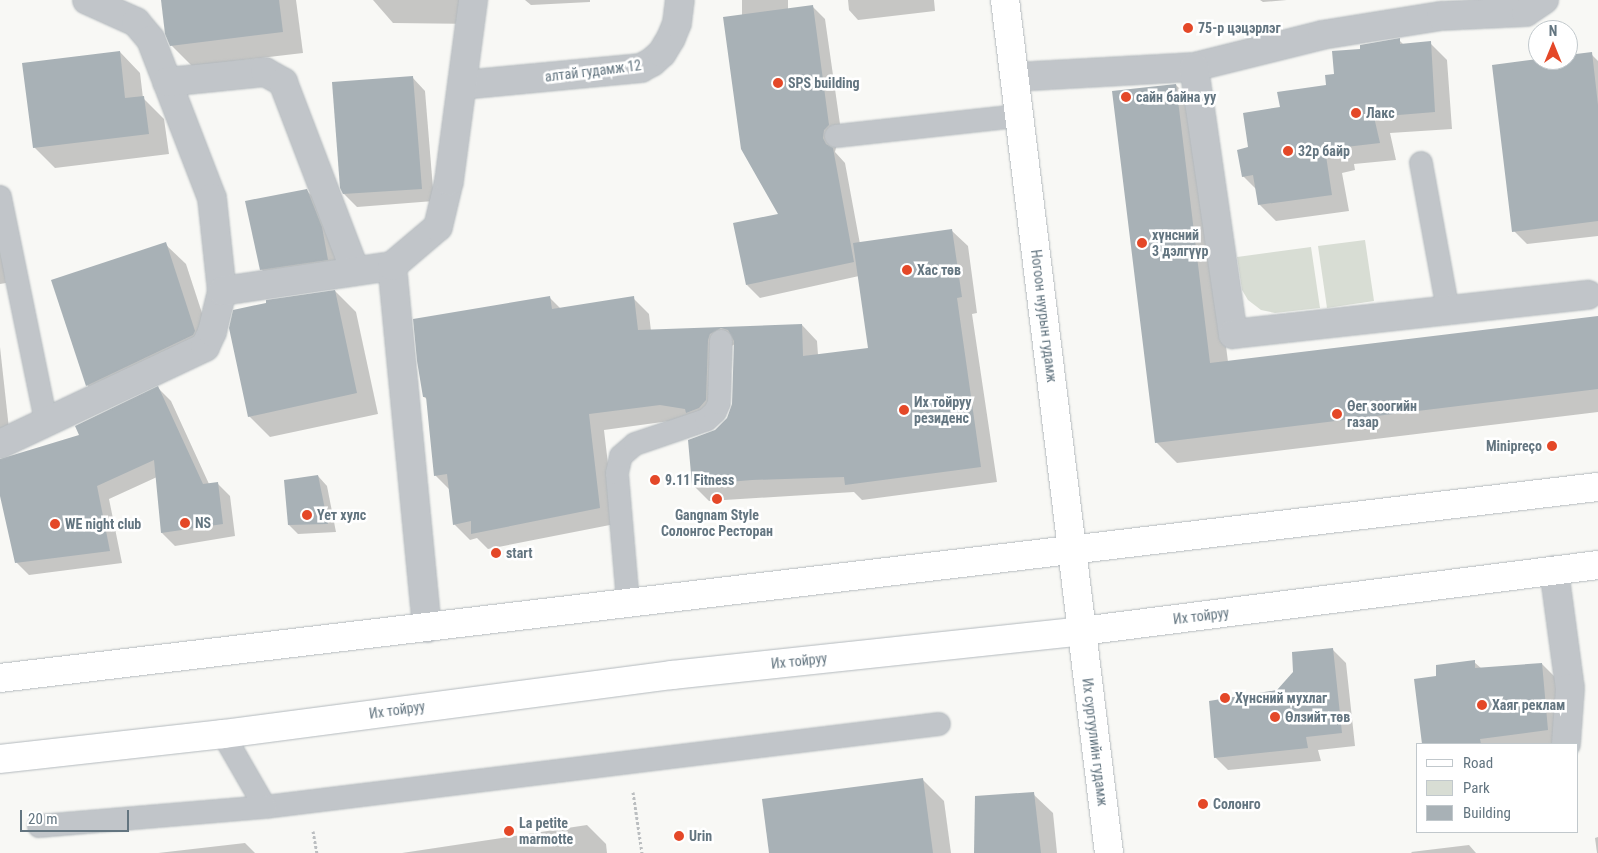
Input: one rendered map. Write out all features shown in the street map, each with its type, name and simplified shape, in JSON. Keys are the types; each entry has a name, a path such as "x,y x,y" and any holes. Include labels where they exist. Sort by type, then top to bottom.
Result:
{"main road":[{"name":"Ногоон нуурын гудамж","path":"1005,0 1082,631"},
{"path":"0,678 427,628 628,602 1073,552 1598,487"},
{"name":"Их тойруу","path":"0,759 223,734 672,675 1082,631 1598,565"},
{"name":"Их сургуулийн гудамж","path":"1082,631 1109,853"}],"street":[{"path":"0,444 205,347 212,332 222,291 212,198 151,40 136,22 87,0"},
{"path":"222,291 392,266 438,228 449,181 473,0"},
{"name":"алтай гудамж 12","path":"462,85 641,68 652,62 662,53 671,38 677,23 680,0"},
{"path":"1014,77 1194,67 1322,35 1441,16 1526,12 1544,0"},
{"path":"1194,67 1233,334 1588,295"},
{"path":"167,82 265,72 283,82 355,271"},
{"path":"392,266 427,628"},
{"path":"1554,570 1570,688 1566,743"}],"lane":[{"path":"836,136 1018,116"},
{"path":"1421,163 1448,310"},
{"path":"0,197 46,422"},
{"path":"628,602 617,472 621,456 635,444 706,420 715,412 719,403 721,341"},
{"path":"40,826 266,807 939,724"},
{"path":"223,734 266,807"}],"path":[{"path":"629,762 642,853"}],"green space":[{"path":"1365,240 1374,301 1327,308 1318,246"},
{"path":"1311,247 1320,308 1275,313 1261,310 1248,300 1242,290 1237,257"}],"building":[{"path":"161,0 279,0 283,32 170,46 165,34"},
{"name":"SPS building","path":"813,5 829,125 824,130 823,138 826,144 833,148 854,262 746,285 733,223 778,214 741,149 723,17"},
{"path":"1400,38 1400,44 1431,41 1435,112 1374,117 1380,143 1337,148 1338,153 1326,156 1332,195 1258,205 1253,175 1242,177 1237,150 1248,147 1243,113 1280,107 1277,92 1326,85 1325,75 1334,74 1332,51 1360,49 1360,45"},
{"path":"120,51 125,98 144,96 149,134 33,148 22,63"},
{"path":"1592,52 1598,105 1598,221 1512,232 1492,65 1528,60 1528,70 1578,70 1578,54"},
{"path":"413,76 422,189 343,194 340,188 332,82"},
{"path":"1176,84 1210,363 1598,316 1598,389 1155,443 1112,91"},
{"path":"307,189 322,227 328,260 260,270 245,201"},
{"path":"952,229 962,297 957,298 981,467 845,485 844,477 752,480 692,485 688,440 715,430 727,418 732,404 734,341 728,330 721,328 710,334 708,340 706,400 699,408 686,413 685,409 660,405 589,414 600,508 471,534 471,521 453,525 447,474 434,476 426,397 423,397 417,361 413,319 550,296 552,309 634,296 638,330 802,324 803,356 868,348 853,243"},
{"path":"166,242 195,331 193,335 86,386 51,280"},
{"path":"335,290 357,393 248,417 229,328 233,310 266,303 266,300"},
{"path":"158,386 203,484 218,482 223,524 161,533 154,460 97,486 110,551 15,563 0,496 0,459 79,435 75,426"},
{"path":"318,475 328,524 288,525 284,480"},
{"name":"Өлзийт төв","path":"1333,648 1342,733 1306,737 1308,748 1214,758 1209,701 1277,690 1293,672 1292,652"},
{"name":"Хаяг реклам","path":"1475,660 1475,668 1542,663 1548,730 1480,739 1481,743 1422,743 1414,679 1436,676 1436,665"},
{"path":"923,778 933,853 769,853 762,799"},
{"path":"1034,792 1041,853 974,853 975,796"}],"place":[{"name":"75-р цэцэрлэг","path":"1188,28"},
{"name":"SPS building","path":"778,83"},
{"name":"сайн байна уу","path":"1126,97"},
{"name":"Лакс","path":"1356,113"},
{"name":"32р байр","path":"1288,151"},
{"name":"хүнсний 3 дэлгүүр","path":"1142,243"},
{"name":"Хас төв","path":"907,270"},
{"name":"Их тойруу резиденс","path":"904,410"},
{"name":"Өег зоогийн газар","path":"1337,414"},
{"name":"Minipreço","path":"1552,446"},
{"name":"9.11 Fitness","path":"655,480"},
{"name":"Gangnam Style Cолонгос Pесторан","path":"717,499"},
{"name":"Үет хулс","path":"307,515"},
{"name":"NS","path":"185,523"},
{"name":"WE night club","path":"55,524"},
{"name":"start","path":"496,553"},
{"name":"Хүнсний мухлаг","path":"1225,698"},
{"name":"Хаяг реклам","path":"1482,705"},
{"name":"Өлзийт төв","path":"1275,717"},
{"name":"Солонго","path":"1203,804"},
{"name":"La petite marmotte","path":"509,831"},
{"name":"Urin","path":"679,836"}]}
